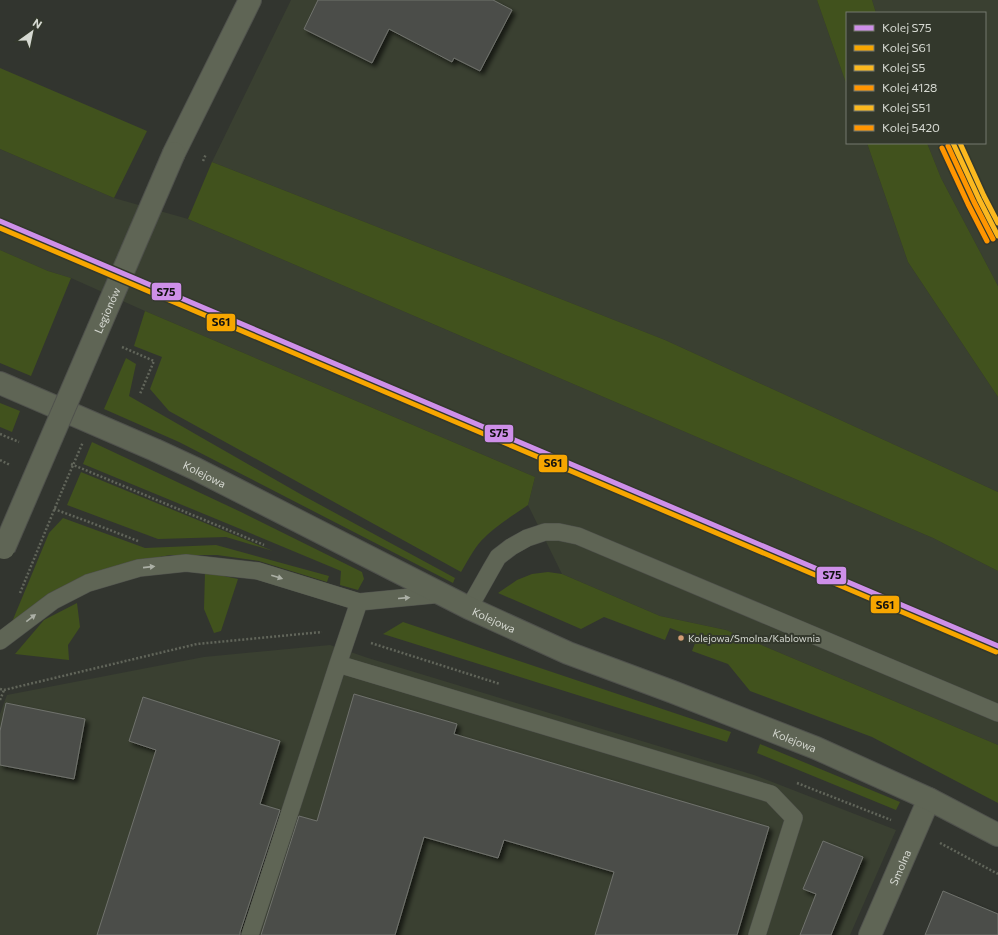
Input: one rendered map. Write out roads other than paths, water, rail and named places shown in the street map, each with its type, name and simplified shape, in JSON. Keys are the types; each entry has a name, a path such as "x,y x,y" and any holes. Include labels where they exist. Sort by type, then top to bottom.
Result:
{"street":[{"name":"Legionów","path":"2,553 174,153 250,0"},
{"name":"Kolejowa","path":"0,383 196,469 469,608 568,653 816,748 928,799 998,835"},
{"name":"Smolna","path":"870,935 928,799"}],"lane":[{"path":"469,608 498,557 510,547 527,538 545,532 559,532 578,536 998,713"},
{"path":"0,641 53,601 88,583 139,568 186,563 258,571 359,602 442,594"},
{"path":"250,935 359,602"},
{"path":"338,664 771,794 794,818 757,935"}],"rail line":[{"name":"S5","path":"953,144 998,236"},
{"name":"S51","path":"960,144 998,223"},
{"name":"4128","path":"948,146 993,239"},
{"name":"5420","path":"942,148 987,241"},
{"name":"S75","path":"0,221 998,646"},
{"name":"S61","path":"0,228 996,652"}],"place":[{"name":"Kolejowa/Smolna/Kablownia","path":"681,638"}]}
